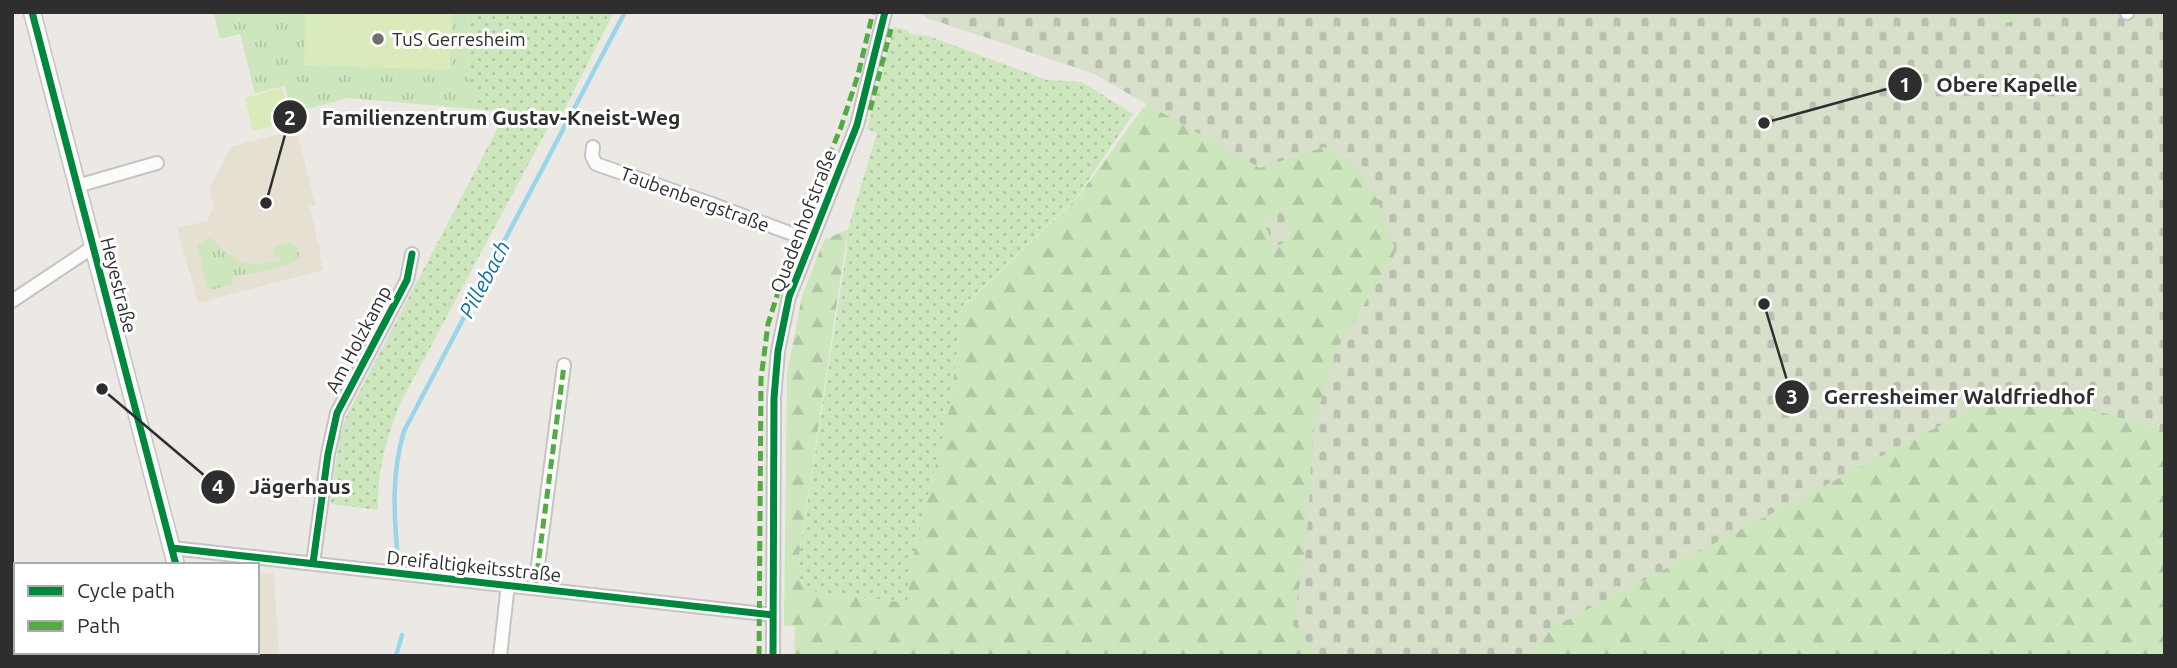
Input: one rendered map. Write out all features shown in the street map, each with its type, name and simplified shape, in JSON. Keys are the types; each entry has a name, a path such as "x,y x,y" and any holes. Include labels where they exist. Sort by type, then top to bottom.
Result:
{"street":[{"name":"Heyestraße","path":"32,12 176,563"},
{"name":"Quadenhofstraße","path":"773,656 775,377 789,297 857,125 885,12"},
{"name":"Taubenbergstraße","path":"593,147 592,156 596,164 811,241"},
{"path":"77,186 157,163"},
{"path":"12,302 93,247"},
{"name":"Am Holzkamp","path":"313,563 328,454 337,413 407,280 412,254"},
{"name":"Dreifaltigkeitsstraße","path":"535,588 564,365"},
{"name":"Dreifaltigkeitsstraße","path":"172,548 773,615"},
{"path":"500,656 508,584"}],"shaded area":[{"path":"296,129 316,205 309,207 317,235 316,241 321,251 323,270 198,303 177,228 207,221 214,206 209,189 231,147"},
{"path":"259,572 274,574 279,656 217,656 259,654"}],"green space":[{"path":"213,12 469,12 467,72 475,86 474,109 348,98 292,113 285,86 255,93 240,34 220,39"},
{"name":"TuS Gerresheim","path":"306,12 452,12 450,70 304,65"},
{"path":"469,12 614,12 559,120 551,116 474,109 475,86 467,72"},
{"path":"919,12 1989,12 2007,23 2040,12 2165,12 2165,431 2041,395 2022,400 2014,387 1552,628 1529,656 1319,656 1293,625 1307,537 1313,433 1332,357 1396,252 1377,199 1355,164 1324,147 1260,168 1092,73 927,18"},
{"path":"1213,12 2165,12 2165,656 794,656 795,626 784,626 787,373 802,296 824,240 848,229 796,576 810,591 907,603 913,557 950,407 963,307 1078,197"},
{"path":"894,27 907,30 910,34 928,36 1047,80 1082,82 1133,114 1077,197 963,306 950,407 913,557 908,603 810,591 796,576 848,229 877,133 867,129"},
{"path":"282,88 291,121 253,131 245,98"},
{"path":"504,116 551,122 401,402 384,455 378,510 330,504 340,434 347,415"},
{"path":"1282,212 1293,238 1275,247 1263,221"},
{"path":"210,237 242,262 258,264 279,261 280,258 273,253 274,247 290,242 298,247 299,258 277,268 232,277 233,284 211,290 207,287 197,245"}],"waterway":[{"name":"Pillebach","path":"398,560 395,479 404,431 625,12"},
{"name":"Pillebach","path":"396,656 402,635"}],"tram line":[{"path":"35,12 180,563"}],"marked path":[{"path":"759,656 761,379 768,324 793,245 841,127 858,75 873,12"},
{"path":"870,110 891,29"},
{"path":"535,588 564,365"}],"cycle path":[{"path":"32,12 175,563"},
{"path":"773,656 774,398 778,351 789,297 857,125 885,12"},
{"path":"313,563 328,454 337,413 407,280 412,254"},
{"path":"172,548 773,615"}],"place":[{"name":"TuS Gerresheim","path":"378,39"},
{"name":"Obere Kapelle","path":"1764,123"},
{"name":"Familienzentrum Gustav-Kneist-Weg","path":"266,203"},
{"name":"Gerresheimer Waldfriedhof","path":"1764,304"},
{"name":"Jägerhaus","path":"102,389"}]}
